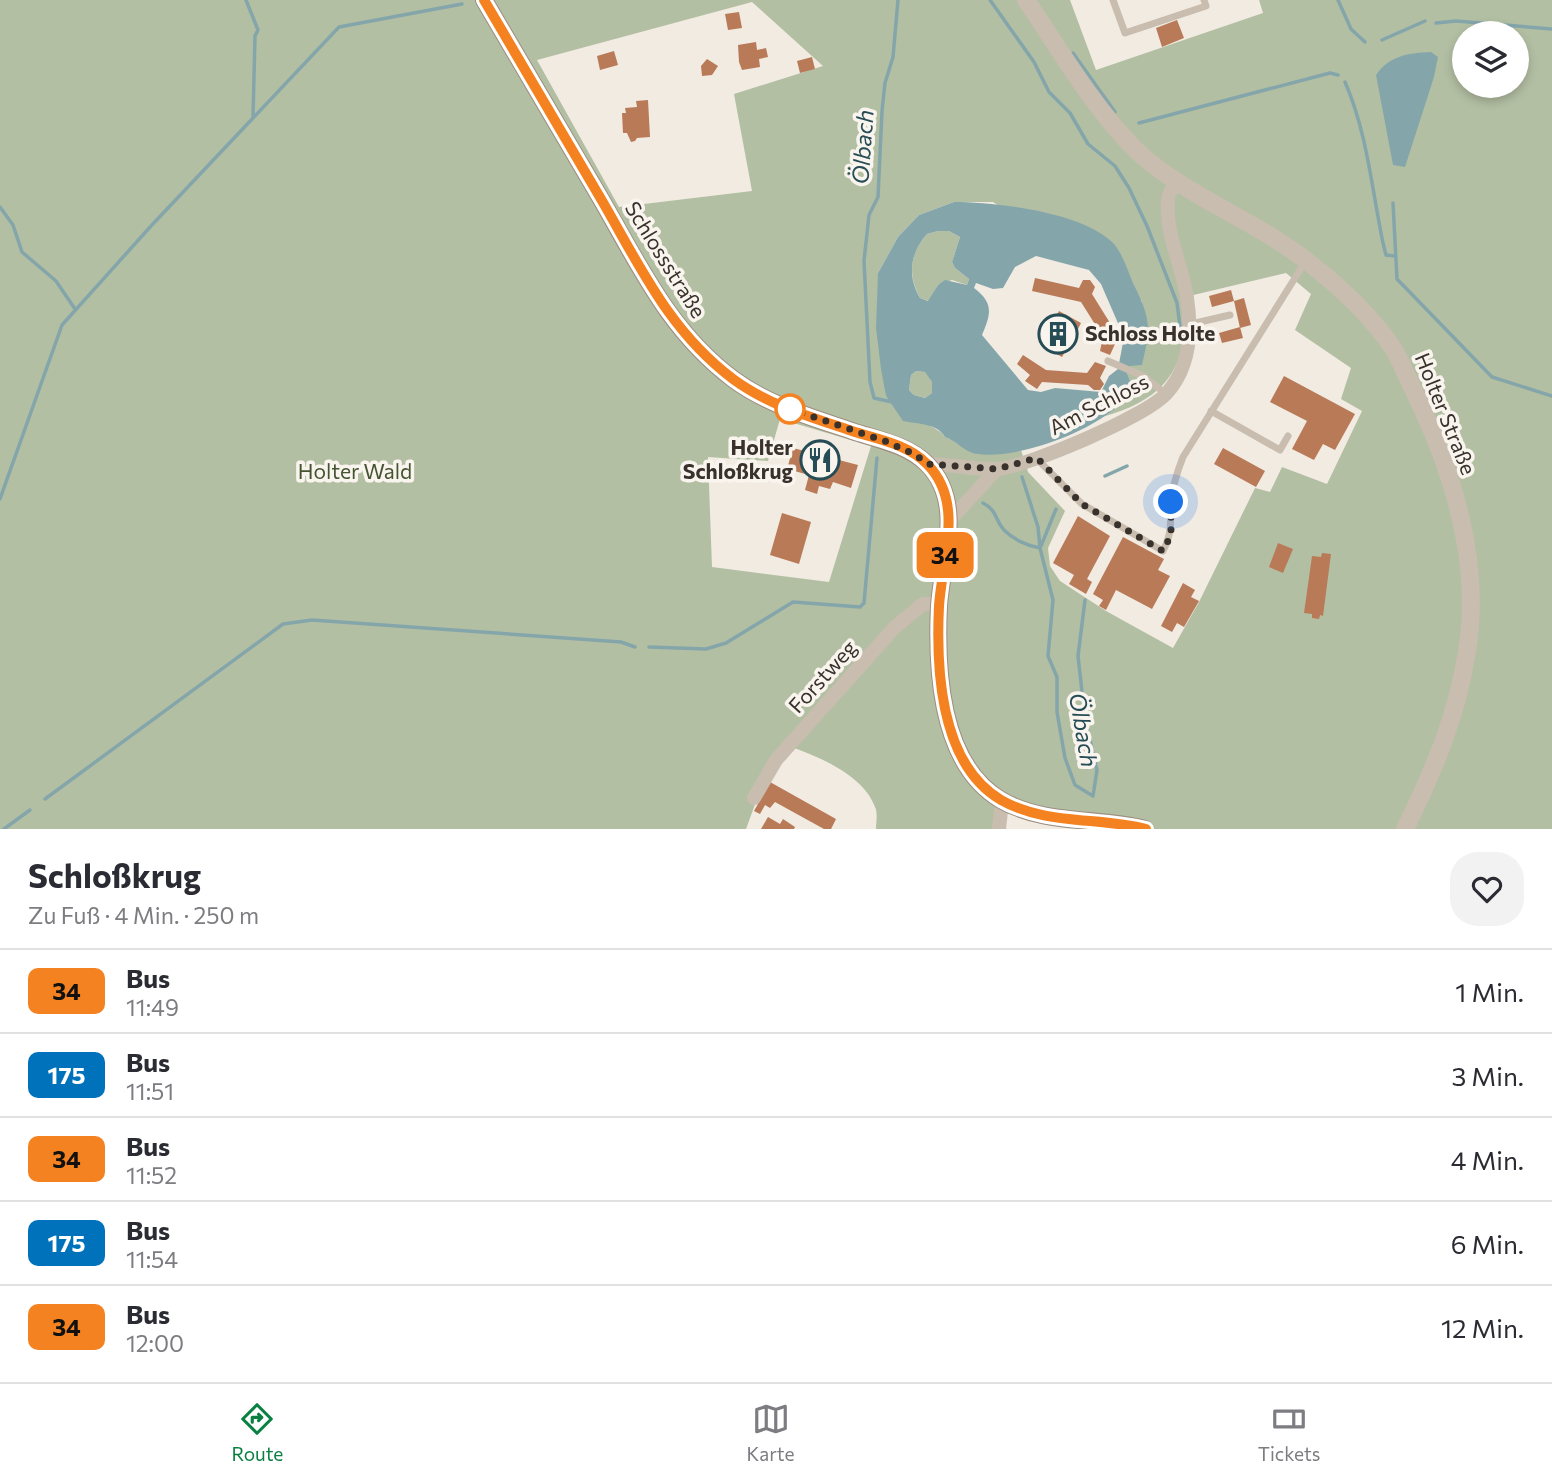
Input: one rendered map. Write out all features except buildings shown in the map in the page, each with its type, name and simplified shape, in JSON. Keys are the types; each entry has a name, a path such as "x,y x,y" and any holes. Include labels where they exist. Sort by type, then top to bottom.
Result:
{"main road":[{"name":"Schlossstraße","path":"484,0 663,306 699,352 758,395 796,412 885,441 914,454 928,464"},
{"path":"928,464 947,499 949,522 939,604 939,655 952,732 970,769 981,784 1002,801 1051,816 1125,824 1146,829"}],"street":[{"name":"Holter Straße","path":"1026,0 1113,125 1136,150 1178,181 1306,260 1343,293 1393,348 1429,425 1448,474 1466,542 1471,584 1468,649 1454,711 1437,764 1405,829"},
{"name":"Am Schloss","path":"928,464 997,469 1037,458 1090,437 1166,394 1191,344 1187,295 1173,249 1168,198 1178,181"},
{"path":"949,522 997,469"},
{"name":"Forstweg","path":"754,798 776,760 894,628 923,604 939,604"},
{"path":"999,829 1002,801"}],"lane":[{"path":"1113,0 1125,33 1206,5 1204,0"},
{"path":"1037,458 1082,504 1163,551 1171,535 1171,502 1175,478 1183,457 1306,260"},
{"path":"1191,324 1230,315"},
{"path":"1108,360 1159,386 1166,394"},
{"path":"1211,411 1280,450 1288,436"}],"green space":[{"name":"Holter Wald","path":"0,0 1070,0 1096,70 1263,13 1259,0 1552,0 1552,829 1088,829 1047,825 1007,813 1004,829 876,829 876,809 861,786 840,769 791,747 757,799 746,829 0,829","holes":["752,2 823,66 734,94 752,191 619,207 537,60","954,202 993,202 1142,301 1127,373 1133,388 1126,401 1102,417 1143,400 1170,376 1178,360 1182,342 1181,298 1286,273 1311,294 1295,330 1351,368 1341,399 1362,411 1327,484 1282,467 1270,492 1255,488 1199,602 1173,648 1106,611 1060,581 1050,566 1048,548 1065,511 1028,472 1021,450 990,454 974,452 945,437 901,409 886,396 878,273 898,237 919,215","780,419 871,446 829,582 712,567 708,457 768,461"]},
{"path":"949,231 960,237 952,262 955,268 969,279 967,285 952,280 938,285 929,301 920,298 912,265 917,249 927,234"},
{"path":"916,371 926,372 932,382 932,393 925,398 914,395 909,390 911,375"}],"water":[{"path":"1431,52 1438,57 1434,77 1405,167 1393,165 1376,75 1387,63 1400,56"},
{"path":"954,202 1015,207 1082,224 1114,244 1139,295 1148,323 1142,365 1130,366 1127,373 1133,388 1122,402 1106,415 1064,438 1017,452 996,454 973,453 945,437 937,429 903,421 886,396 881,369 876,328 878,273 898,237 919,215","holes":["949,231 960,237 952,262 955,268 969,279 967,285 945,280 938,285 928,301 920,298 916,290 912,265 921,241 927,234","1036,256 1089,270 1101,284 1124,337 1118,369 1109,376 1101,392 1055,388 1041,392 1028,390 982,335 989,309 985,299 974,288 976,283 993,289 1003,288 1015,267","916,371 925,372 932,382 932,393 925,398 914,395 909,390 911,375"]}],"waterway":[{"path":"246,0 258,30 255,36 253,117"},
{"name":"Ölbach","path":"892,402 874,398 870,382 864,261 869,215 878,197 882,111 885,83 893,57 898,0"},
{"name":"Ölbach","path":"990,0 1034,62 1049,92 1070,113 1088,144 1115,166 1129,188 1177,303 1182,342"},
{"path":"1338,0 1351,29 1365,42"},
{"path":"0,499 62,325 151,226 339,27 462,4"},
{"path":"1382,40 1425,21"},
{"path":"1436,23 1456,21 1552,29"},
{"path":"1073,53 1115,112"},
{"path":"1139,123 1330,73 1338,75"},
{"path":"1345,82 1364,141 1386,255 1395,256"},
{"path":"1393,203 1397,279 1492,377 1552,396"},
{"path":"0,207 13,225 22,252 56,281 75,309"},
{"path":"649,647 706,649 726,643 793,602 860,607 864,603 877,458"},
{"name":"Ölbach","path":"1105,476 1127,466"},
{"name":"Ölbach","path":"1022,477 1038,527 1040,548"},
{"name":"Ölbach","path":"983,503 994,512 1008,533 1025,544 1040,548 1053,600 1048,656 1057,677 1057,712 1065,758 1075,785 1093,796 1097,770 1085,719 1078,656 1085,600"},
{"name":"Ölbach","path":"1041,546 1056,509"},
{"path":"45,799 283,624 312,620 621,642 635,647"},
{"path":"4,829 30,810"}],"bus line":[{"name":"34","path":"484,0 663,306 699,352 758,395 796,412 885,441 914,454 928,464 940,482 947,499 949,522 939,604 939,655 946,708 959,751 981,784 1002,801 1019,808 1051,816 1125,824 1146,829"}],"place":[{"name":"Schloss Holte","path":"1058,334"},
{"name":"Holter Schloßkrug","path":"820,460"}],"route":[{"path":"790,409 885,441 914,454 928,464 997,469 1037,458 1082,504 1163,551 1171,535 1171,502"}]}
